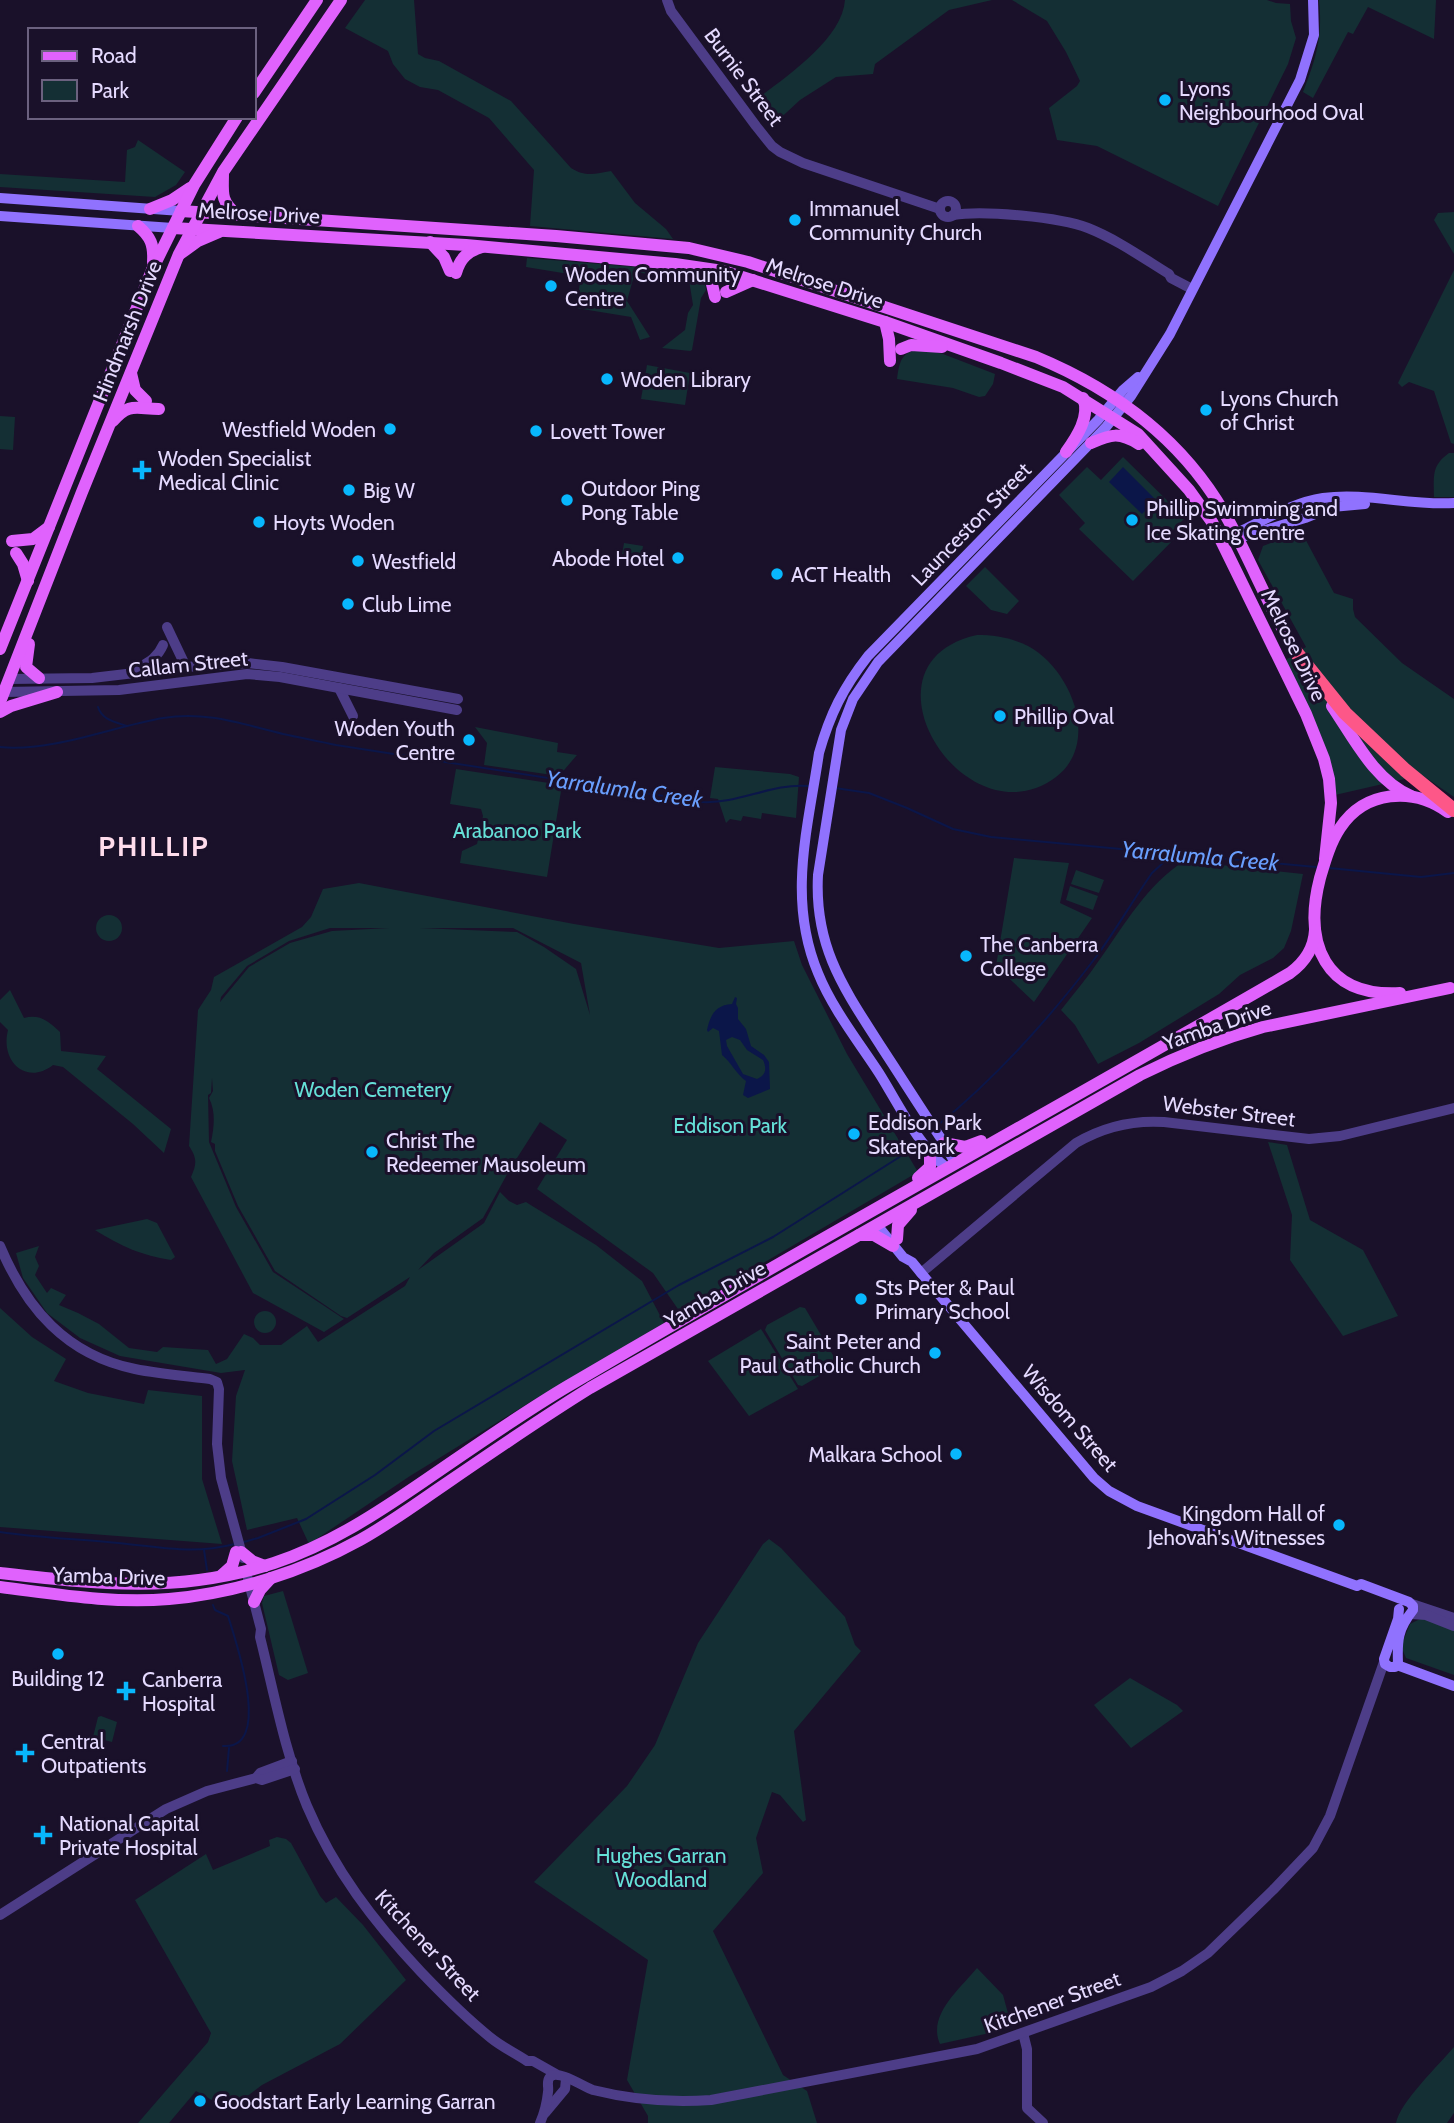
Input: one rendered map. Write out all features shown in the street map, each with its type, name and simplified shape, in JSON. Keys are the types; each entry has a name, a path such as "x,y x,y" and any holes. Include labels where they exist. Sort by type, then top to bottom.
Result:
{"highway":[{"path":"1295,651 1345,713 1454,810"}],"main road":[{"path":"256,90 317,0"},
{"name":"Hindmarsh Drive","path":"1,695 5,679 35,612 179,254 223,172 341,0"},
{"name":"Launceston Street","path":"951,1165 928,1150 834,1002 818,974 807,940 800,885 824,731 851,677 891,641 1091,443 1109,415 1145,372 1170,334 1300,80 1310,51 1315,17 1313,0"},
{"name":"Hindmarsh Drive","path":"0,649 152,270 194,185 236,119"},
{"path":"223,172 223,199 227,207 236,214"},
{"path":"150,209 172,200 194,185"},
{"name":"Melrose Drive","path":"0,198 670,245 748,262 1036,357 1067,370 1135,412 1184,456 1237,536 1295,651 1381,776 1400,791 1436,804 1454,816"},
{"name":"Melrose Drive","path":"0,216 486,246 723,271 885,322 1047,379 1083,398 1138,434 1189,490 1212,522 1306,714 1324,759 1331,793 1327,851"},
{"path":"138,226 151,240 154,249 152,270"},
{"path":"398,240 407,227 411,235 426,242 444,257 453,272 463,257 486,246"},
{"path":"457,244 459,230"},
{"path":"179,254 198,241 223,231"},
{"path":"705,251 708,258 717,262 723,271 727,267 748,262"},
{"path":"675,264 703,274 721,294 753,280"},
{"path":"905,329 910,316"},
{"path":"885,322 890,360"},
{"path":"901,349 911,345 963,349"},
{"path":"131,372 135,390 146,401"},
{"path":"1066,452 1084,417 1083,398"},
{"path":"110,424 131,407 159,409"},
{"name":"Launceston Street","path":"951,1165 942,1140 847,994 824,943 817,890 838,745 853,699 891,641 1066,452 1109,415"},
{"path":"1091,443 1117,434 1127,437 1162,460"},
{"path":"1239,576 1232,549 1237,536 1243,530 1310,501"},
{"path":"1310,501 1319,507 1338,503 1375,502 1454,509"},
{"path":"1310,501 1314,514"},
{"path":"1212,522 1227,534 1244,536 1314,514 1338,503"},
{"path":"1432,506 1454,503"},
{"path":"28,582 14,547 33,539 49,527"},
{"path":"1248,558 1251,545 1266,530"},
{"path":"35,612 26,667 39,678"},
{"path":"0,712 57,692"},
{"path":"1411,796 1389,796 1363,806 1346,819 1327,851 1319,885 1315,908 1317,944 1327,964 1342,979 1368,991 1390,993 1452,987"},
{"name":"Yamba Drive","path":"0,1587 77,1597 168,1599 221,1591 265,1566 330,1539 368,1518 500,1428 565,1388 873,1209 1290,973 1307,956 1315,930"},
{"name":"Yamba Drive","path":"0,1573 92,1583 164,1584 219,1577 271,1578 318,1560 368,1536 546,1415 1140,1075 1199,1047 1264,1027 1452,987"},
{"path":"942,1140 956,1147 973,1145 997,1133 1016,1128"},
{"path":"897,1196 930,1167 928,1150"},
{"path":"951,1165 959,1177"},
{"path":"859,1235 874,1236 895,1243 898,1226 924,1198"},
{"path":"873,1209 880,1223"},
{"name":"Wisdom Street","path":"880,1223 895,1243 908,1253 921,1273 1094,1478 1109,1491 1137,1506 1357,1586 1406,1609"},
{"path":"219,1577 232,1566 237,1547 252,1561 265,1566"},
{"path":"221,1591 239,1595 251,1602 271,1578"},
{"name":"Kitchener Street","path":"1392,1661 1406,1609"},
{"path":"1392,1661 1454,1679"},
{"path":"1392,1661 1454,1686"}],"street":[{"name":"Burnie Street","path":"667,0 671,11 756,126 772,146 792,159 923,203 941,206 948,201 954,210 1077,224 1107,237 1169,274 1171,278 1193,286"},
{"path":"167,627 186,667"},
{"path":"128,674 153,660 163,645"},
{"name":"Callam Street","path":"1,695 119,690 247,674 458,705 282,667 248,663 92,678 5,679"},
{"path":"339,688 353,716"},
{"name":"Webster Street","path":"921,1273 1076,1143 1114,1126 1149,1121 1164,1122 1309,1139 1340,1136 1454,1108"},
{"name":"Kitchener Street","path":"0,1246 15,1280 41,1316 70,1342 121,1366 217,1382 217,1444 221,1478 237,1547 261,1629 260,1637 294,1765 307,1806 326,1848 386,1935 443,1994 492,2039 557,2084 579,2082 587,2088 632,2099 711,2100 977,2049 1151,1987 1172,1977 1192,1965 1224,1939 1313,1847 1330,1816 1375,1691 1392,1661"},
{"name":"Wisdom Street","path":"1406,1609 1454,1618"},
{"name":"Wisdom Street","path":"1406,1609 1454,1626"},
{"path":"0,1915 166,1809 207,1791 256,1778 262,1780 294,1765"},
{"path":"1023,2033 1027,2049 1027,2108 1044,2123"},
{"path":"541,2120 557,2084"}],"green space":[{"path":"365,0 414,0 418,54 439,61 511,101 571,168 586,174 611,171 635,203 666,229 673,239 530,226 534,170 489,118 438,90 420,87 405,79 393,64 388,51 345,28"},
{"path":"845,0 992,0 949,10 875,64 873,74 836,77 800,100 774,124 756,100 796,69 823,43 842,15"},
{"name":"Lyons Neighbourhood Oval","path":"1012,0 1267,0 1290,4 1296,38 1288,64 1218,206 1097,146 1057,140 1049,108 1080,81 1047,21"},
{"path":"1319,0 1436,0 1434,39 1368,7 1353,34 1348,32 1313,98 1303,92 1317,47"},
{"path":"138,140 185,172 176,185 155,197 0,187 0,174 125,182 127,150 135,147"},
{"path":"1454,212 1454,254 1434,220 1438,213"},
{"path":"527,258 636,267 699,276 704,279 706,290 701,298 692,350 662,348 685,330 688,313 693,305 689,280 635,272 627,301 650,337 640,340 631,317 576,308 581,276 526,267"},
{"path":"1454,270 1454,444 1451,443 1434,391 1409,382 1402,387 1398,383"},
{"path":"925,349 995,374 993,384 985,396 979,397 953,388 897,379 904,357 911,352"},
{"path":"647,365 690,373 685,405 641,399"},
{"path":"0,416 15,417 13,450 0,449"},
{"path":"1449,453 1454,453 1454,497 1434,497 1436,467"},
{"name":"Phillip Swimming and Ice Skating Centre","path":"1123,457 1185,518 1169,534 1174,539 1133,581 1079,529 1085,523 1059,495 1087,467 1101,480"},
{"path":"1301,531 1334,593 1353,599 1355,617 1402,663 1454,699 1454,797 1422,775 1335,795 1284,661 1306,647 1258,560 1263,546"},
{"path":"624,543 643,546 640,564 621,561"},
{"path":"985,567 1019,601 1007,614 991,610 966,586"},
{"name":"Phillip Oval","path":"977,635 1016,641 1043,657 1057,671 1075,707 1077,745 1069,763 1056,777 1021,792 987,787 958,769 935,742 922,710 923,679 940,652"},
{"path":"475,727 558,743 557,752 577,755 559,776 484,765 487,743"},
{"path":"715,767 799,777 796,818 762,813 761,819 743,816 741,821 730,819 726,823 718,799 710,798"},
{"name":"Arabanoo Park","path":"456,769 562,785 547,877 460,863 462,851 477,844 483,816 481,809 450,804"},
{"path":"1014,858 1069,863 1060,903 1092,918 1034,1002 996,966"},
{"path":"1184,861 1303,874 1291,931 1284,948 1273,958 1240,975 1219,994 1139,1043 1098,1064 1075,1025 1061,1010 1148,893"},
{"path":"1076,870 1104,880 1099,893 1071,884"},
{"path":"359,883 574,924 719,948 794,941 802,965 847,1054 918,1172 680,1312 653,1273 537,1189 567,1140 540,1122 483,1218 434,1253 418,1270 484,1223 500,1192 517,1205 526,1202 596,1245 642,1281 664,1323 410,1476 309,1544 297,1518 247,1530 232,1461 236,1396 245,1370 221,1373 120,1356 80,1338 47,1313 23,1278 16,1253 39,1246 35,1257 39,1266 35,1275 47,1293 51,1288 66,1295 59,1305 99,1324 129,1348 157,1352 163,1347 208,1350 216,1364 227,1359 244,1334 260,1345 281,1345 307,1326 318,1342 405,1286 410,1277 347,1318 275,1271 238,1206 215,1151 215,1144 211,1142 214,1125 209,1098 213,1091 212,1078 211,1093 208,1095 209,1142 236,1207 273,1272 344,1319 324,1332 253,1293 191,1177 195,1165 195,1158 189,1146 198,1010 211,990 214,977 302,927 311,917 323,889","holes":["330,928 389,928 332,931 290,943 249,967 220,1002 221,997 247,966 289,941","420,928 513,928 581,963 590,1015 576,969 517,932"]},
{"path":"1070,886 1098,896 1093,910 1066,900"},
{"path":"109,915 118,919 122,928 118,937 109,941 100,937 96,928 100,919"},
{"path":"10,990 24,1018 43,1019 60,1032 61,1051 106,1056 97,1069 171,1129 164,1153 63,1067 53,1065 33,1073 17,1067 8,1052 8,1030 0,1022 0,1000"},
{"path":"1268,1142 1287,1145 1310,1220 1363,1250 1398,1316 1343,1336 1290,1260 1292,1215"},
{"path":"147,1219 157,1223 175,1257 171,1260 131,1249 95,1230"},
{"path":"800,1307 805,1308 837,1362 835,1367 802,1386 798,1385 765,1330 767,1325"},
{"path":"0,1308 32,1337 66,1359 54,1381 88,1393 144,1404 148,1390 202,1396 202,1479 222,1544 0,1527"},
{"path":"265,1311 273,1314 276,1322 273,1330 265,1333 257,1330 254,1322 257,1314"},
{"path":"761,1329 798,1389 749,1416 708,1361"},
{"name":"Hughes Garran Woodland","path":"769,1539 781,1548 845,1617 855,1645 861,1651 794,1731 806,1820 803,1822 780,1795 772,1792 756,1838 763,1873 713,1931 783,2075 807,2091 817,2123 648,2123 648,2116 627,2080 648,1960 534,1882 627,1786 655,1745 698,1643 763,1544"},
{"path":"283,1591 308,1673 288,1680 279,1675 262,1603 264,1596"},
{"path":"1422,1618 1454,1629 1454,1675 1406,1658 1401,1646 1410,1624"},
{"path":"1130,1678 1183,1711 1131,1748 1094,1705"},
{"path":"98,1717 117,1722 112,1742 93,1737"},
{"path":"277,1837 291,1843 326,1903 336,1897 363,1925 406,1980 340,2044 262,2085 229,2110 196,2091 169,2123 138,2123 208,2042 211,2033 135,1900 206,1854 213,1870 270,1846 269,1840"},
{"path":"977,1968 1003,1995 1012,2028 940,2044 937,2033 942,2013 954,1994"},
{"path":"1454,2047 1454,2113 1447,2123 1396,2123 1412,2094"}],"shaded area":[{"path":"1123,467 1156,500 1142,514 1109,482"},
{"path":"735,997 737,998 738,1019 746,1029 751,1046 769,1062 770,1089 748,1098 743,1095 746,1081 722,1055 719,1031 713,1028 708,1032 707,1030 714,1012 732,1004","holes":["732,1037 740,1040 747,1050 763,1060 765,1071 757,1079 743,1074 727,1046 726,1040"]}],"waterway":[{"path":"98,707 106,718 127,726"},
{"name":"Yarralumla Creek","path":"0,747 40,746 163,718 194,716 336,745 702,802 808,786"},
{"name":"Yarralumla Creek","path":"835,788 869,793 953,829 991,837 1316,867"},
{"path":"938,1125 1002,1067 1060,1003 1111,936 1152,873 1176,856"},
{"name":"Yarralumla Creek","path":"1329,868 1421,877 1454,873"},
{"path":"244,1542 306,1519 375,1475 434,1431 679,1285 773,1237 898,1158 918,1142"},
{"path":"0,1532 176,1549 204,1549 235,1544"},
{"path":"204,1550 207,1570"},
{"path":"213,1605 215,1610 228,1616 243,1668 249,1713 246,1731 238,1743 223,1746"},
{"path":"227,1771 229,1748"}],"place":[{"name":"Lyons Neighbourhood Oval","path":"1165,100"},
{"name":"Immanuel Community Church","path":"795,220"},
{"name":"Woden Community Centre","path":"551,286"},
{"name":"Woden Library","path":"607,379"},
{"name":"Lyons Church of Christ","path":"1206,410"},
{"name":"Westfield Woden","path":"390,429"},
{"name":"Lovett Tower","path":"536,431"},
{"name":"Woden Specialist Medical Clinic","path":"142,470"},
{"name":"Big W","path":"349,490"},
{"name":"Outdoor Ping Pong Table","path":"567,500"},
{"name":"Phillip Swimming and Ice Skating Centre","path":"1132,520"},
{"name":"Hoyts Woden","path":"259,522"},
{"name":"Abode Hotel","path":"678,558"},
{"name":"Westfield","path":"358,561"},
{"name":"ACT Health","path":"777,574"},
{"name":"Club Lime","path":"348,604"},
{"name":"Phillip Oval","path":"1000,716"},
{"name":"Woden Youth Centre","path":"469,740"},
{"name":"The Canberra College","path":"966,956"},
{"name":"Eddison Park Skatepark","path":"854,1134"},
{"name":"Christ The Redeemer Mausoleum","path":"372,1152"},
{"name":"Sts Peter & Paul Primary School","path":"861,1299"},
{"name":"Saint Peter and Paul Catholic Church","path":"935,1353"},
{"name":"Malkara School","path":"956,1454"},
{"name":"Kingdom Hall of Jehovah's Witnesses","path":"1339,1525"},
{"name":"Building 12","path":"58,1654"},
{"name":"Canberra Hospital","path":"126,1691"},
{"name":"Central Outpatients","path":"25,1753"},
{"name":"National Capital Private Hospital","path":"43,1835"},
{"name":"Goodstart Early Learning Garran","path":"200,2101"}],"district":[{"name":"PHILLIP","path":"154,846"}],"park label":[{"name":"Woden Cemetery","path":"373,1089"},
{"name":"Eddison Park","path":"730,1125"}]}
